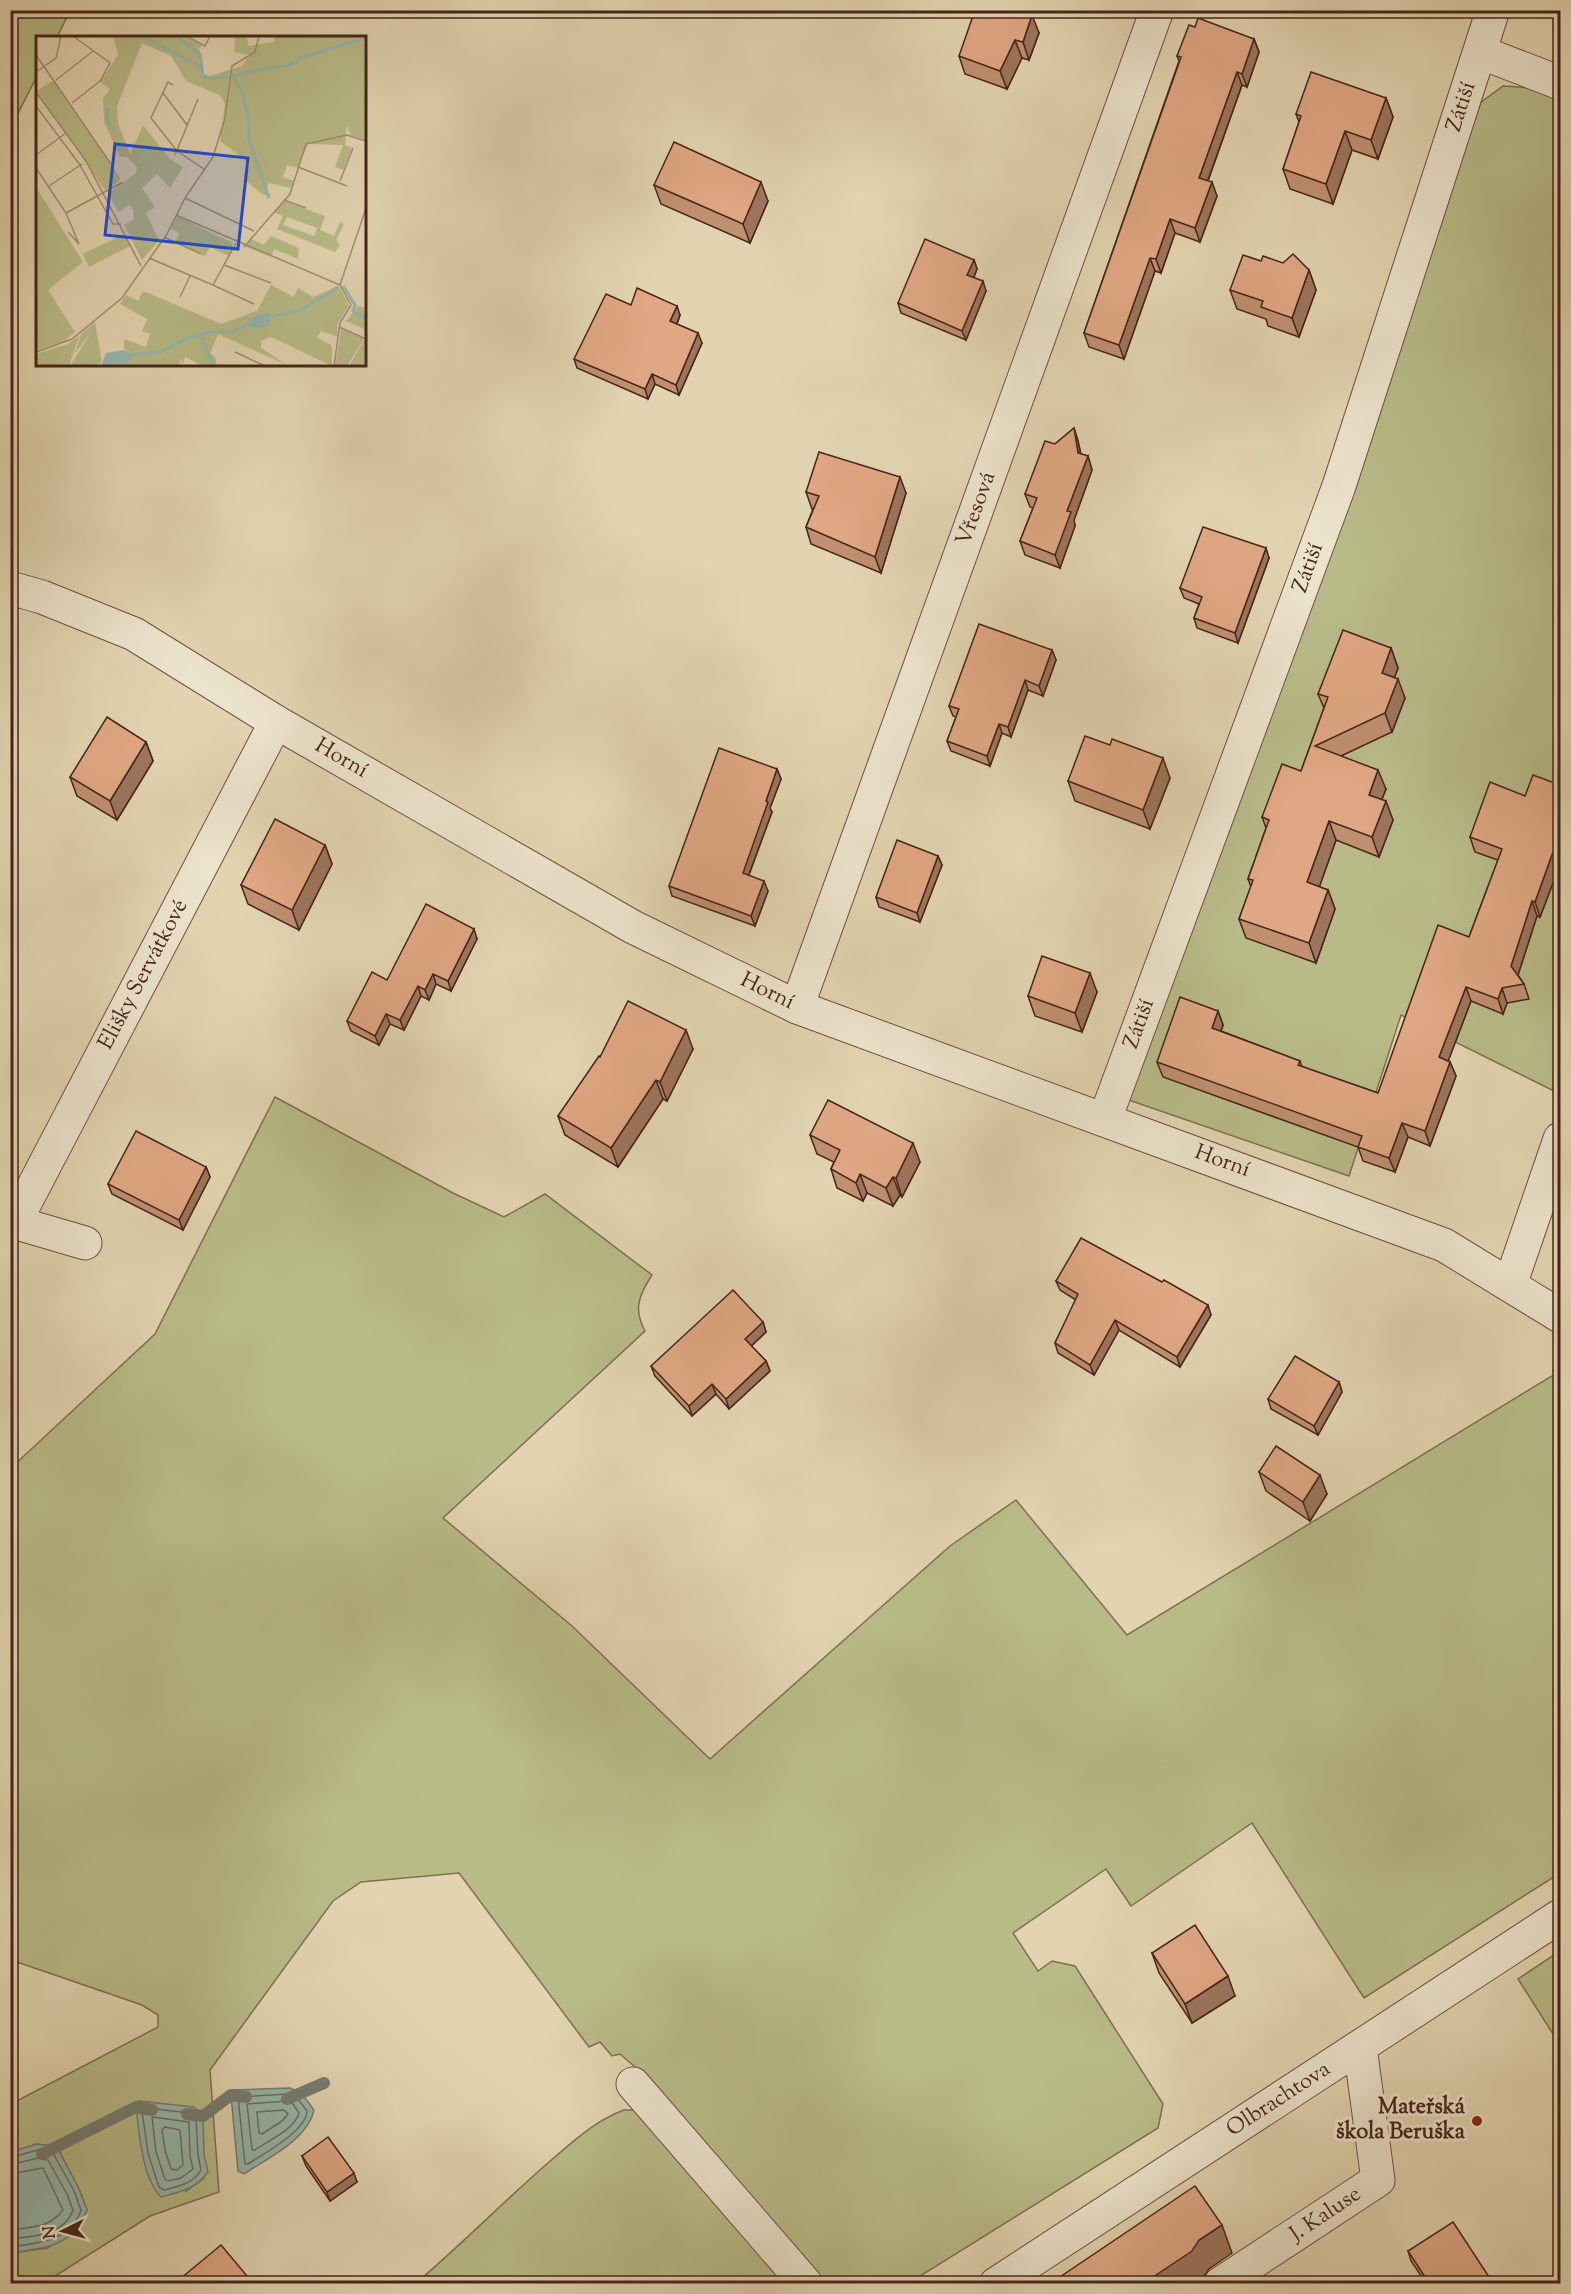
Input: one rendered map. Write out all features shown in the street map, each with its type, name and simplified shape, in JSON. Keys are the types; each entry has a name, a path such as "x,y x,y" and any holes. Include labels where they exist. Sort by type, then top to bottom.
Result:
{"street":[{"name":"Vřesová","path":"797,1007 1157,10"},
{"name":"Zátiší","path":"1105,1119 1339,486 1493,10"},
{"path":"1480,52 1560,83"},
{"name":"Horní","path":"10,588 42,597 134,634 276,722 633,927 797,1007 1444,1245 1560,1316"},
{"name":"Elišky Servátkové","path":"12,1224 276,722"},
{"path":"1510,1285 1560,1139"},
{"path":"12,1224 85,1244"},
{"name":"Olbrachtova","path":"996,2283 1560,1916"},
{"name":"J. Kaluse","path":"1220,2283 1378,2180 1360,2047"},
{"path":"633,2084 806,2283"}],"green space":[{"path":"11,10 70,11 58,36 36,36 36,78 11,127"},
{"path":"1503,86 1547,89 1560,94 1560,1094 1401,1015 1349,1176 1123,1098 1480,103"},
{"path":"275,1097 453,1193 504,1217 545,1194 652,1275 639,1302 639,1316 645,1331 443,1518 572,1626 710,1759 950,1546 1016,1500 1127,1635 1560,1371 1560,1873 1364,1998 1252,1823 1131,1906 1106,1869 1013,1933 1038,1971 1052,1961 1075,1966 1163,2104 1158,2128 909,2283 825,2283 649,2079 620,2054 612,2056 600,2042 589,2047 459,1873 361,1882 333,1901 210,2070 219,2192 150,2216 52,2278 11,2280 11,2253 48,2248 87,2210 79,2189 57,2147 37,2144 11,2152 11,2104 158,2027 158,2015 142,2005 11,1960 11,1468 155,1334","holes":["203,2117 204,2178 186,2191"]},
{"path":"1560,1951 1560,2045 1518,1979"},
{"path":"624,2110 637,2110 796,2284 415,2284 575,2140 593,2126"}],"water":[{"path":"290,2088 302,2094 314,2110 304,2130 286,2147 244,2174 238,2171 231,2095 235,2090"},
{"path":"139,2101 194,2107 203,2116 204,2155 208,2172 193,2186 161,2197 155,2189 146,2167 140,2142 136,2107"},
{"path":"37,2144 57,2147 79,2189 87,2210 74,2232 66,2239 46,2247 11,2253 11,2152"}],"building":[{"path":"975,10 1019,10 1032,15 1023,42 1015,40 1000,71 959,56"},
{"path":"1198,18 1254,39 1242,74 1237,72 1199,178 1212,182 1195,228 1170,219 1156,259 1150,258 1119,345 1084,333 1181,57 1177,56 1189,25 1195,27"},
{"path":"1311,72 1386,98 1371,140 1345,131 1326,184 1283,169 1301,116 1296,114"},
{"path":"674,142 761,182 743,224 654,185"},
{"path":"925,239 974,260 967,275 983,281 962,331 898,303"},
{"path":"1293,254 1309,270 1292,318 1261,307 1263,301 1230,290 1243,255 1261,261 1263,256 1283,263"},
{"path":"637,288 677,306 670,321 698,333 676,385 652,374 645,389 574,359 606,294 631,305"},
{"path":"1074,428 1078,453 1088,456 1067,511 1071,512 1055,555 1020,541 1037,498 1025,494 1045,441 1055,444"},
{"path":"819,452 900,477 875,557 806,527 819,496 806,492"},
{"path":"1203,527 1266,548 1235,633 1194,618 1202,597 1180,588"},
{"path":"979,624 1052,650 1039,686 1025,680 1008,727 999,724 987,756 947,741 959,709 949,706"},
{"path":"1343,630 1391,648 1382,673 1398,679 1385,713 1315,746 1378,770 1369,795 1386,801 1372,837 1329,821 1307,882 1328,890 1309,943 1239,919 1253,880 1248,879 1269,820 1262,817 1282,764 1301,771 1328,697 1318,694"},
{"path":"107,717 146,742 110,801 70,777"},
{"path":"1085,736 1110,745 1112,739 1163,758 1143,810 1068,781"},
{"path":"719,748 777,769 743,873 764,881 751,916 669,886"},
{"path":"1533,775 1560,785 1560,854 1553,852 1535,902 1532,901 1511,966 1524,984 1502,988 1498,999 1466,987 1439,1057 1450,1062 1425,1131 1402,1123 1389,1158 1358,1147 1362,1136 1157,1062 1180,997 1218,1011 1212,1028 1300,1061 1298,1065 1378,1093 1438,925 1469,937 1502,849 1470,837 1490,782 1525,796"},
{"path":"275,819 325,845 292,910 241,885"},
{"path":"897,840 938,856 917,913 876,897"},
{"path":"426,904 474,929 448,981 433,974 425,990 418,986 400,1020 386,1014 375,1036 347,1021 372,972 387,980"},
{"path":"1042,956 1090,973 1075,1013 1028,996"},
{"path":"628,1001 686,1030 660,1082 656,1080 611,1148 558,1116 600,1057"},
{"path":"828,1100 913,1143 896,1178 893,1177 886,1188 860,1174 856,1183 831,1169 840,1150 810,1135"},
{"path":"136,1131 206,1167 179,1220 108,1184"},
{"path":"1081,1238 1208,1305 1177,1357 1115,1320 1090,1365 1055,1343 1078,1294 1056,1281"},
{"path":"733,1290 763,1322 745,1339 766,1361 726,1399 712,1384 689,1406 651,1366"},
{"path":"1295,1356 1339,1382 1314,1426 1268,1399"},
{"path":"1276,1446 1320,1475 1303,1502 1259,1472"},
{"path":"1195,1925 1228,1976 1185,2004 1152,1953"},
{"path":"328,2137 354,2173 327,2192 302,2156"},
{"path":"1195,2186 1222,2225 1199,2240 1192,2251 1144,2283 1064,2283 1060,2277"},
{"path":"1453,2222 1493,2283 1429,2283 1408,2251"},
{"path":"221,2245 252,2282 184,2283 180,2279"}],"waterway":[{"path":"287,2099 324,2083"},
{"path":"187,2114 203,2116 231,2095 246,2097"},
{"path":"42,2154 136,2107 152,2110"}],"place":[{"name":"Mateřská škola Beruška","path":"1477,2121"}]}
